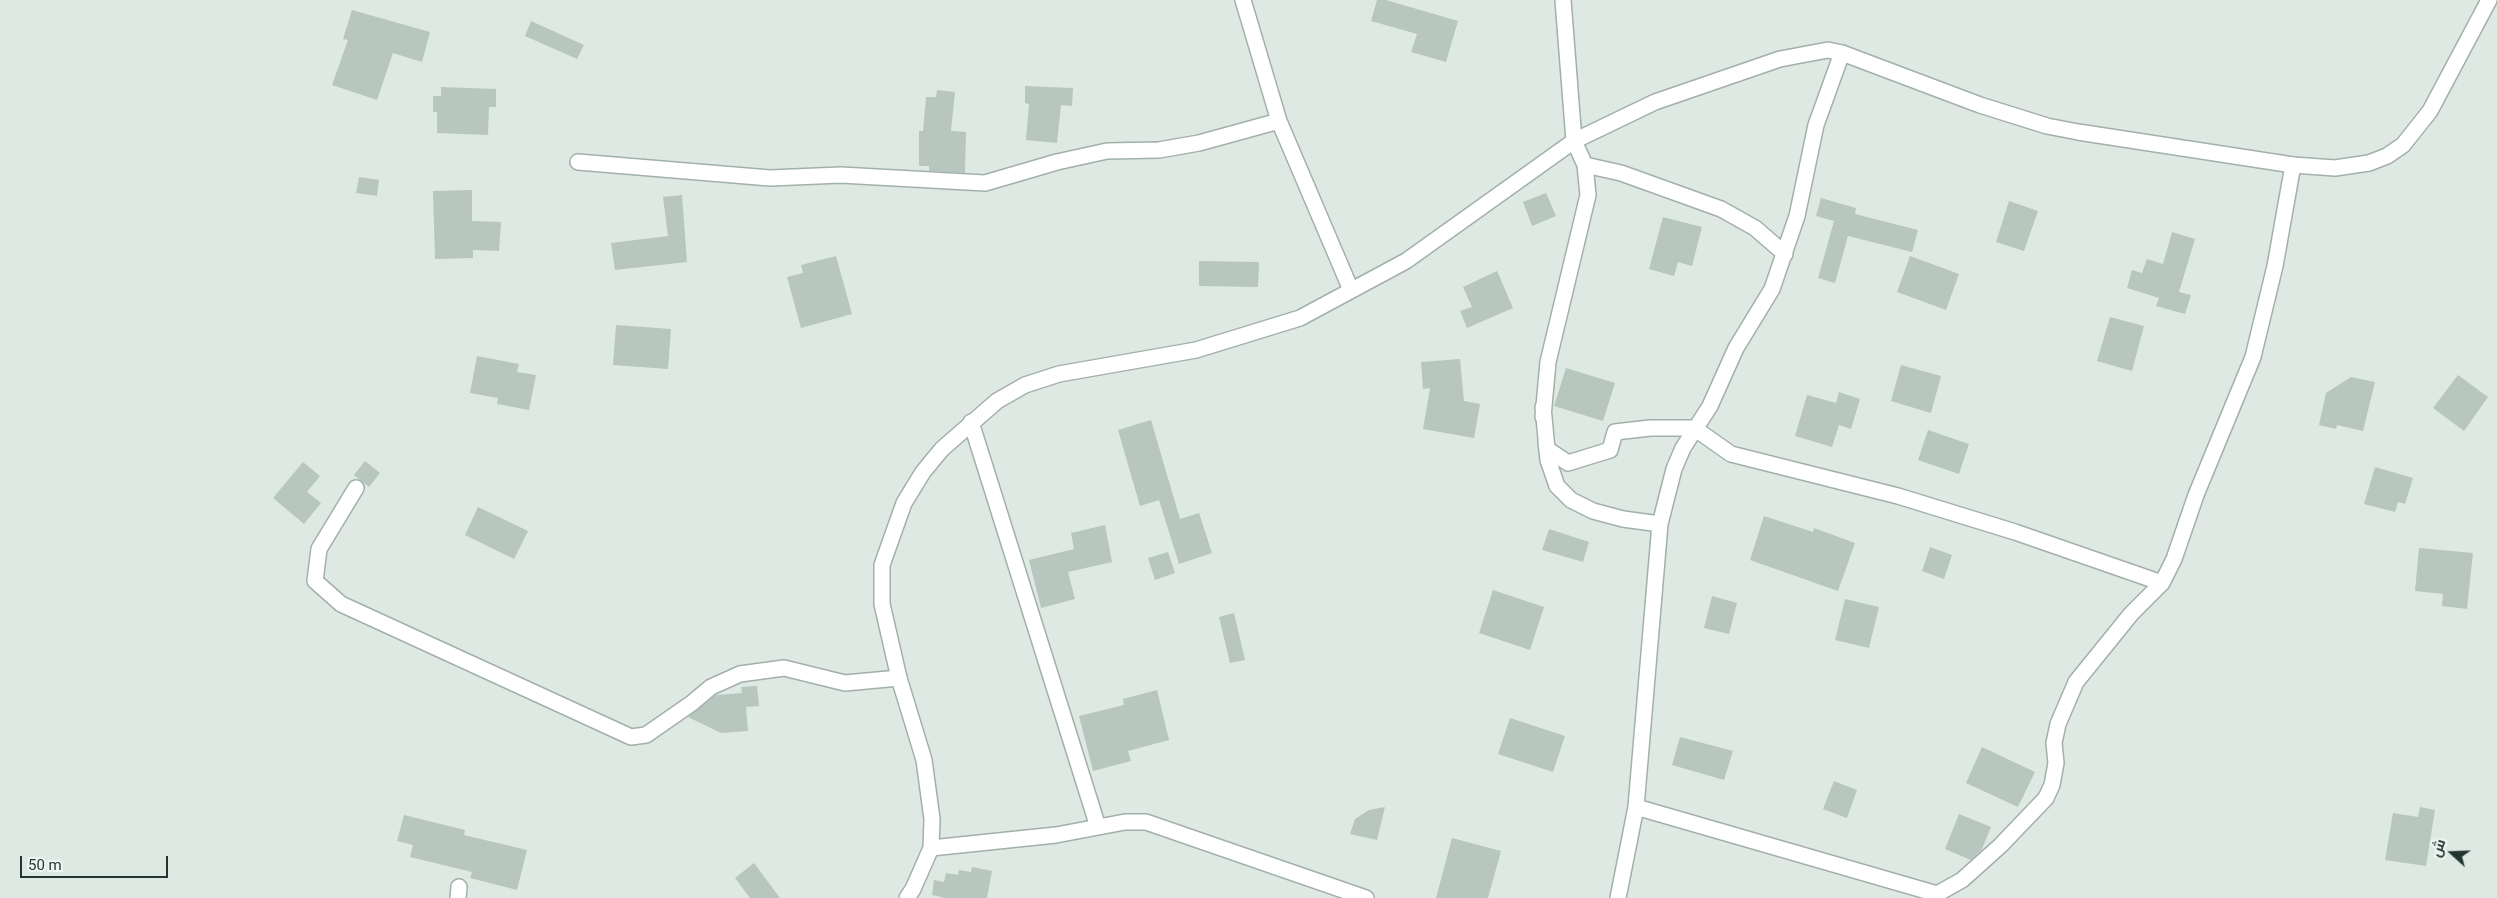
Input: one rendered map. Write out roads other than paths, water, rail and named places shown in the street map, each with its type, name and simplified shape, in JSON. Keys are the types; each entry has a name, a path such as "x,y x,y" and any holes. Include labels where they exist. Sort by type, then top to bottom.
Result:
{"street":[{"path":"1243,0 1279,121 1351,290"},
{"path":"1563,0 1574,141 1585,165 1588,195 1548,362 1543,407 1548,460 1557,486 1571,500 1593,510 1623,519 1660,524"},
{"path":"907,898 913,889 931,848 932,819 924,760 899,678 882,604 884,558 904,503 923,472 942,449 971,422 1004,397 1025,386 1059,374 1196,350 1300,318 1406,260 1574,141 1655,102 1780,58 1818,50 1842,53 1980,106 2047,126 2293,165 2335,168 2369,163 2387,156 2403,145 2430,111 2489,0"},
{"path":"1618,898 1636,807 1660,524 1674,470 1694,428 1710,406 1736,348 1772,289 1797,216 1816,125 1842,53"},
{"path":"578,162 770,178 841,175 985,183 1057,162 1099,153 1159,150 1199,143 1279,121"},
{"path":"1585,165 1620,173 1721,209 1755,228 1785,254"},
{"path":"1636,807 1936,896 1962,880 2000,846 2046,798 2052,785 2056,763 2054,743 2058,724 2076,682 2131,614 2162,583 2174,559 2196,495 2253,357 2275,266 2293,165"},
{"path":"1543,407 1547,449 1568,463 1610,450 1615,432 1650,428 1694,428 1731,454 1898,496 2014,532 2162,583"},
{"path":"971,422 1098,827"},
{"path":"356,488 319,549 315,581 341,604 631,737 646,735 692,704 711,687 740,674 784,668 845,683 899,678"},
{"path":"931,848 1056,835 1125,822 1146,822 1366,898"}]}
